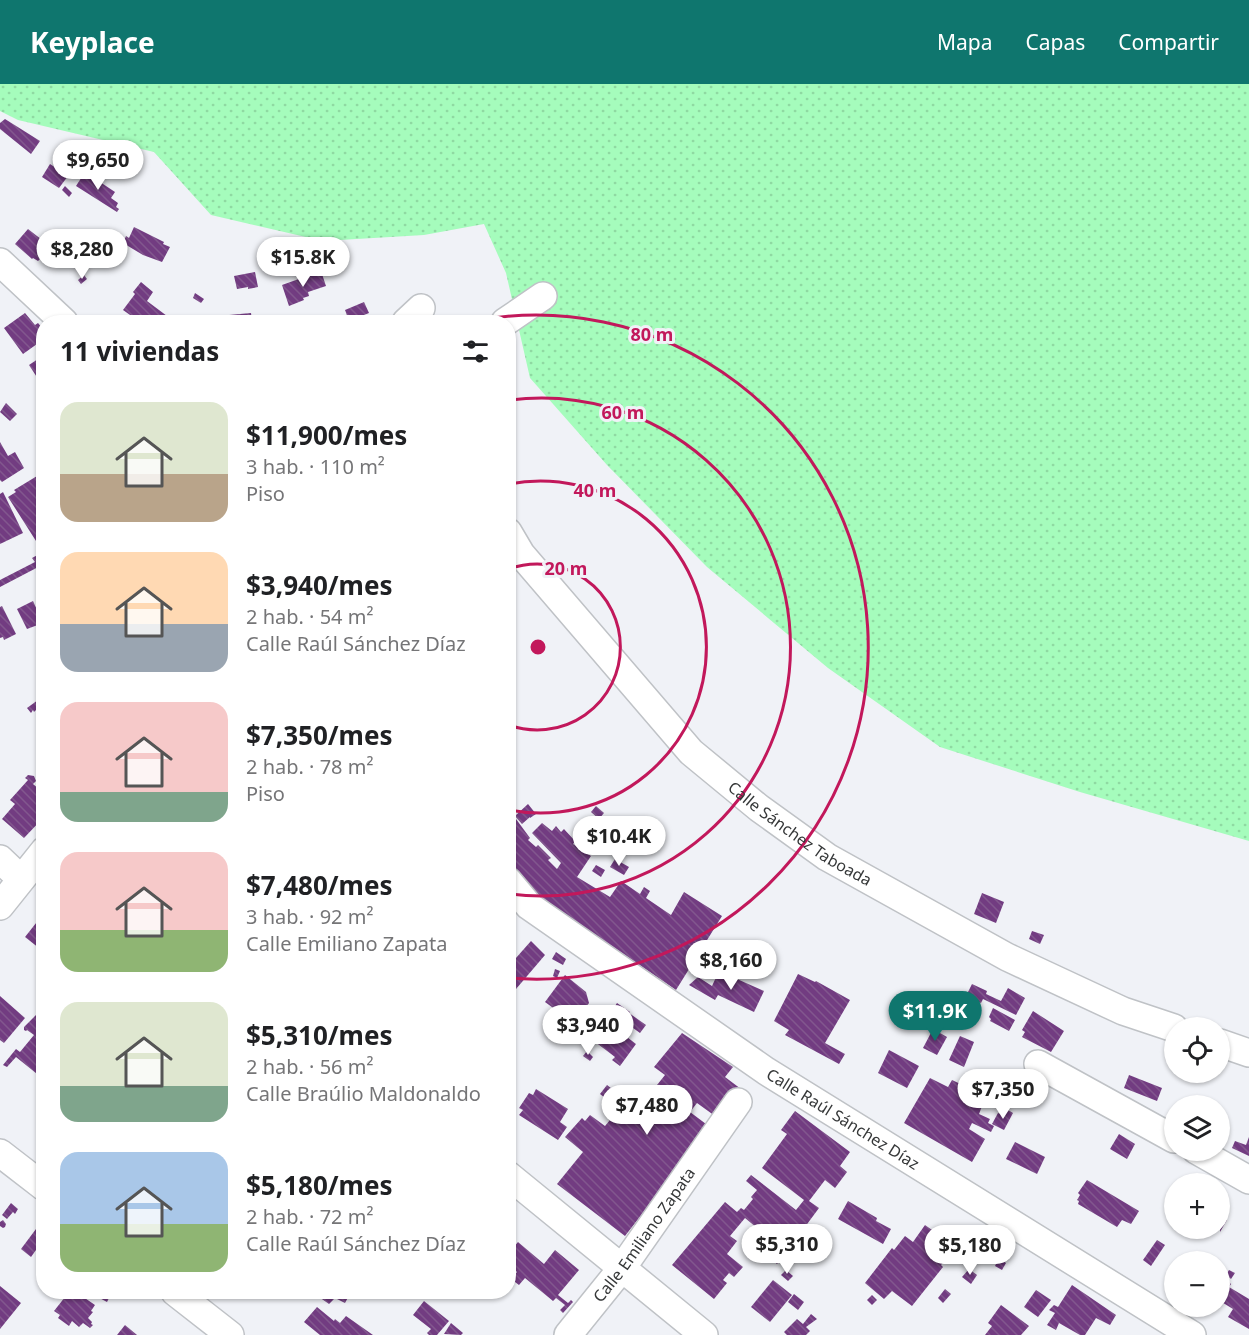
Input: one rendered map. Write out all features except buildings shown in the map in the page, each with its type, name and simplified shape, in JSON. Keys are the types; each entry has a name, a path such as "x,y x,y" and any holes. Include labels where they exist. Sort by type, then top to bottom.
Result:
{"street":[{"path":"0,262 57,315"},
{"path":"515,315 543,296"},
{"name":"Calle Sánchez Taboada","path":"516,546 691,752 759,808 827,857 1007,957 1063,985 1124,1011 1164,1025"},
{"path":"0,859 21,879"},
{"path":"0,906 36,861"},
{"name":"Calle Raúl Sánchez Díaz","path":"516,891 529,906 766,1071 1192,1335"},
{"path":"1230,1046 1249,1053"},
{"path":"1038,1064 1164,1133"},
{"name":"Calle Emiliano Zapata","path":"568,1335 622,1268 738,1102"},
{"path":"0,1153 36,1181"},
{"path":"1215,1161 1249,1180"},
{"path":"516,1182 704,1335"},
{"path":"184,1299 230,1335"}],"green space":[{"path":"0,84 1249,84 1249,841 1080,792 940,747 828,668 707,567 607,465 530,378 506,273 484,224 424,235 323,241 211,215 154,152 18,120 0,111"}]}
